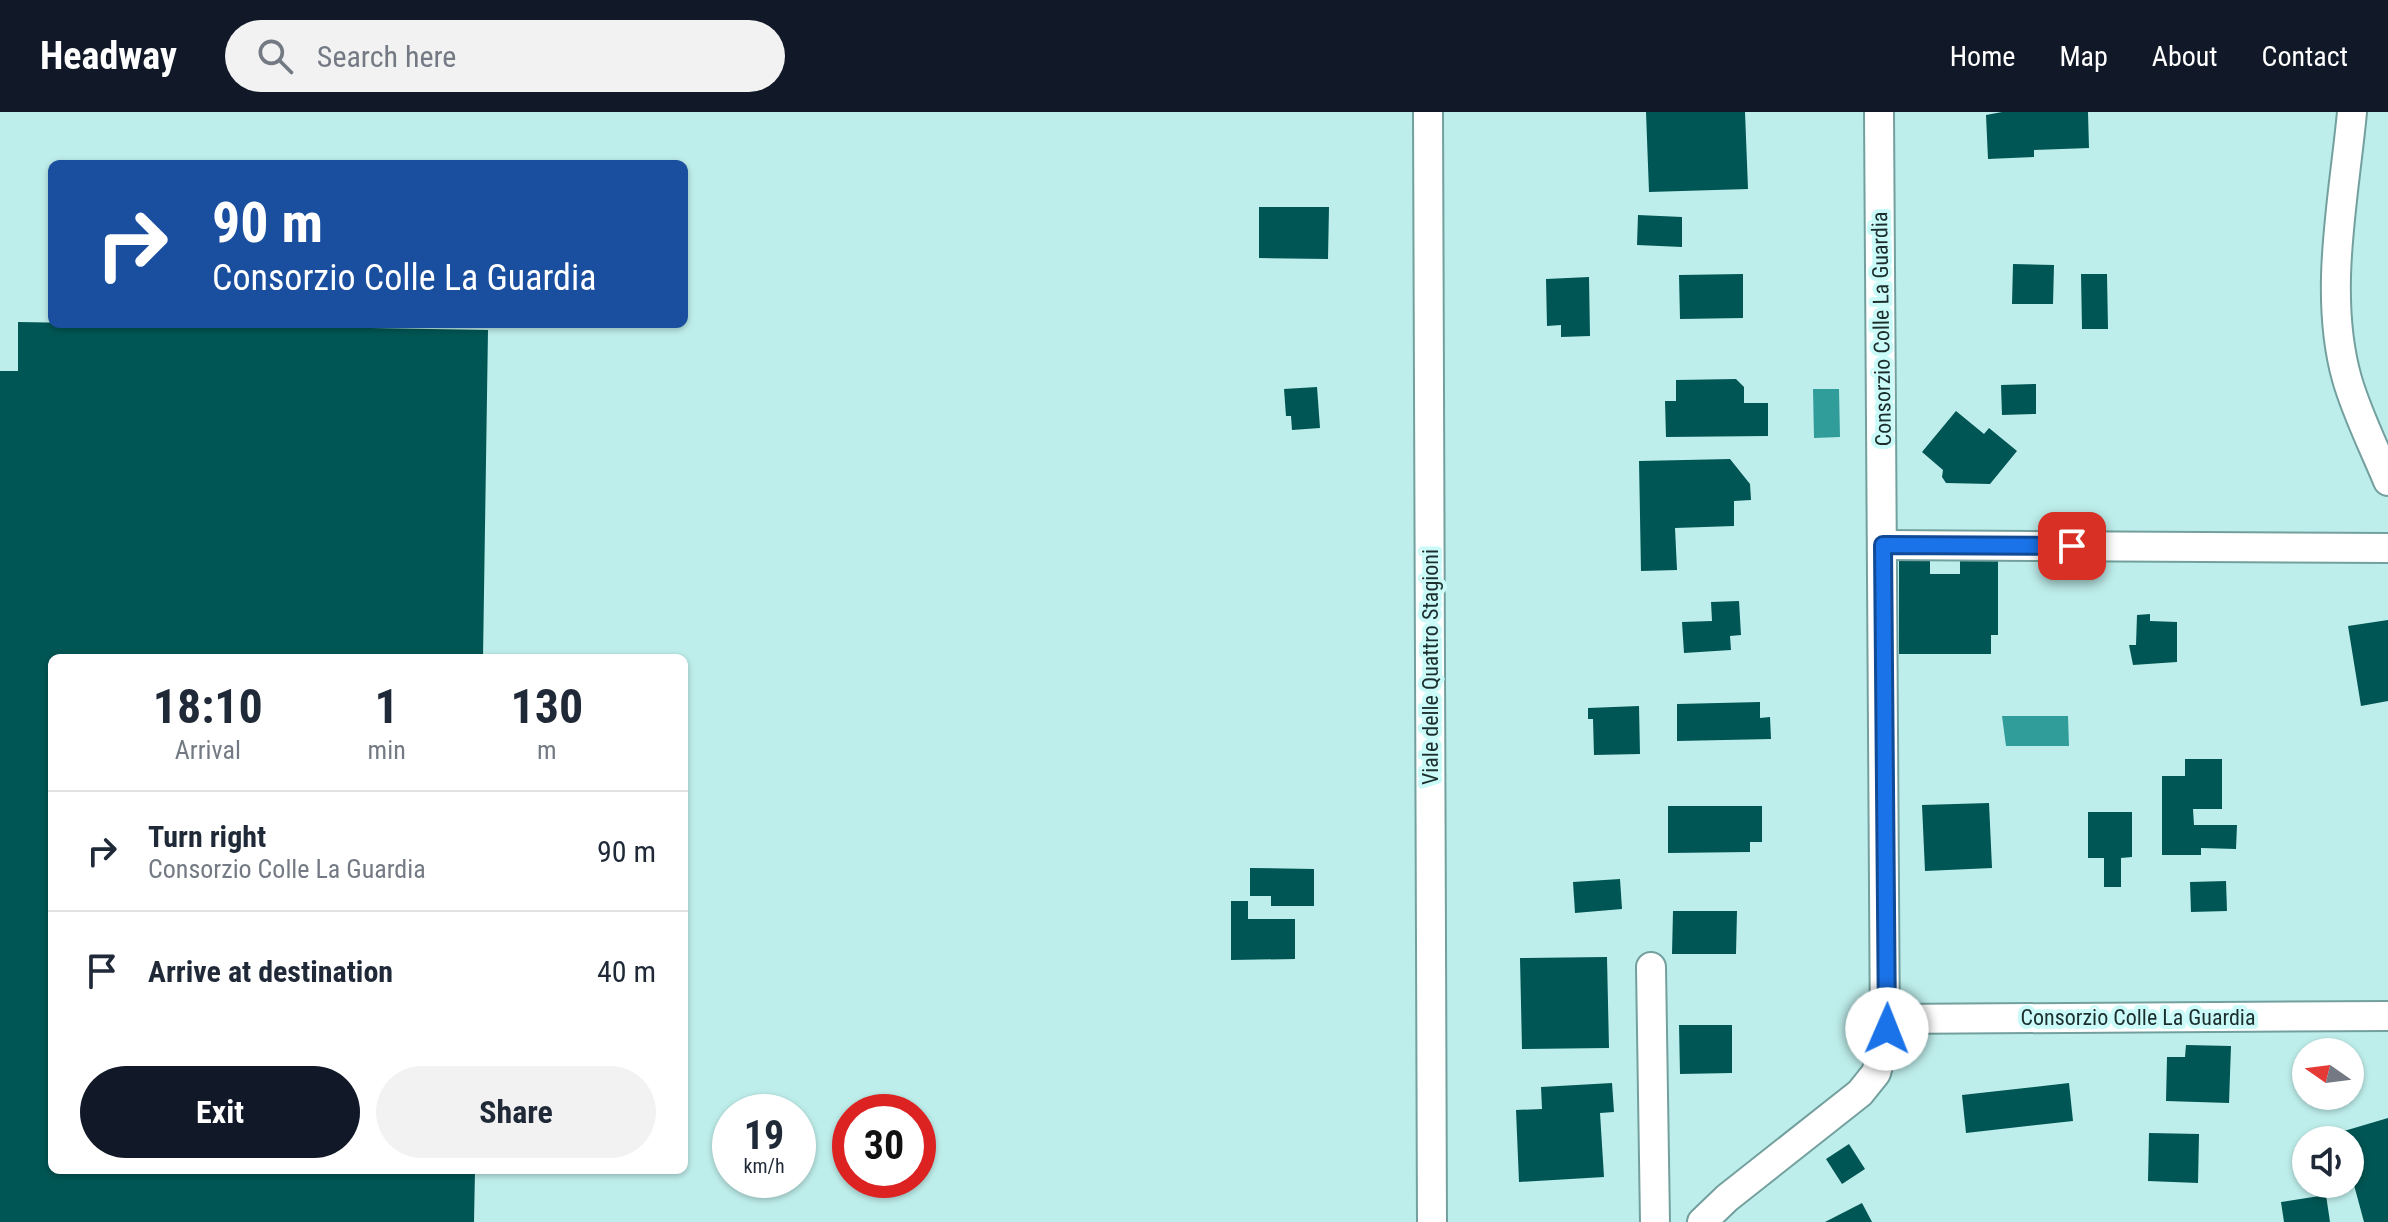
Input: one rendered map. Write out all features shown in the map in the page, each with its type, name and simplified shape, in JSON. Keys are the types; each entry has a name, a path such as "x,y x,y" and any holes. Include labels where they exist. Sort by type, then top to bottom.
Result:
{"street":[{"name":"Viale delle Quattro Stagioni","path":"1428,112 1432,1222"},
{"name":"Consorzio Colle La Guardia","path":"1702,1222 1727,1198 1860,1093 1876,1073 1888,1019 1879,112"},
{"path":"2352,112 2337,277 2339,340 2347,379 2388,481"},
{"path":"1883,545 2388,548"},
{"path":"1651,967 1655,1222"},
{"name":"Consorzio Colle La Guardia","path":"1888,1019 2388,1016"}],"water":[{"path":"1813,389 1839,389 1840,437 1814,438"},
{"path":"2002,716 2068,716 2069,746 2006,746"}],"building":[{"path":"1646,112 1745,112 1748,189 1649,192"},
{"path":"2002,112 2088,112 2089,148 2034,150 2034,157 1988,159 1986,115"},
{"path":"1259,207 1329,207 1328,259 1259,258"},
{"path":"1638,215 1682,217 1682,247 1637,245"},
{"path":"2013,264 2054,265 2053,304 2012,304"},
{"path":"1743,274 1743,318 1680,319 1679,275"},
{"path":"2081,274 2107,274 2108,329 2082,329"},
{"path":"1589,277 1590,336 1561,337 1561,325 1547,326 1546,279"},
{"path":"18,322 48,323 48,328 488,330 483,654 48,654 48,1174 475,1174 474,1222 0,1222 0,371 18,371"},
{"path":"1736,379 1744,387 1744,403 1768,403 1768,436 1666,437 1665,401 1676,401 1676,380"},
{"path":"2036,384 2036,414 2002,415 2001,385"},
{"path":"1317,387 1320,428 1292,430 1291,416 1286,416 1284,389"},
{"path":"1956,411 1984,434 1989,428 2017,451 1990,484 1946,483 1942,477 1943,470 1922,452"},
{"path":"1730,459 1750,484 1751,500 1734,501 1734,526 1675,528 1677,570 1641,571 1639,461"},
{"path":"1899,555 1930,555 1930,574 1960,574 1960,558 1998,558 1998,635 1991,635 1991,654 1899,654"},
{"path":"1739,601 1741,635 1730,636 1731,650 1684,653 1682,622 1712,621 1711,602"},
{"path":"2150,614 2150,621 2177,622 2177,662 2133,665 2129,645 2136,645 2137,615"},
{"path":"2388,620 2388,701 2361,706 2348,626"},
{"path":"1760,702 1760,718 1770,717 1771,739 1677,741 1677,704"},
{"path":"1639,706 1640,754 1594,755 1593,719 1588,719 1588,708"},
{"path":"2185,759 2222,759 2222,809 2193,809 2194,825 2237,825 2236,849 2201,848 2201,855 2162,855 2162,776 2185,776"},
{"path":"1989,803 1992,868 1925,871 1922,805"},
{"path":"1668,806 1762,806 1762,842 1750,842 1750,852 1668,853"},
{"path":"2088,812 2132,812 2132,857 2121,858 2121,887 2104,887 2104,858 2088,858"},
{"path":"1250,868 1314,869 1314,906 1271,906 1271,896 1250,896"},
{"path":"1620,879 1622,909 1575,913 1573,882"},
{"path":"2226,881 2227,911 2191,912 2190,882"},
{"path":"1231,901 1248,901 1248,919 1295,919 1295,959 1231,960"},
{"path":"1673,911 1737,911 1736,954 1672,954"},
{"path":"1607,957 1609,1048 1522,1049 1520,958"},
{"path":"1679,1025 1732,1025 1732,1073 1680,1074"},
{"path":"2186,1045 2231,1046 2229,1103 2166,1101 2167,1057 2185,1057"},
{"path":"1612,1083 1614,1112 1600,1113 1604,1177 1519,1182 1516,1110 1542,1109 1541,1087"},
{"path":"2069,1083 2073,1121 1966,1133 1962,1095"},
{"path":"2388,1118 2388,1222 2364,1222 2358,1198 2364,1198 2364,1126 2361,1126"},
{"path":"2149,1133 2199,1134 2198,1183 2148,1181"},
{"path":"1849,1144 1865,1169 1842,1184 1826,1159"},
{"path":"2326,1198 2330,1222 2284,1222 2281,1202"},
{"path":"1862,1203 1872,1222 1825,1222"}],"route":[{"path":"1887,1029 1883,545 2072,546"}]}
